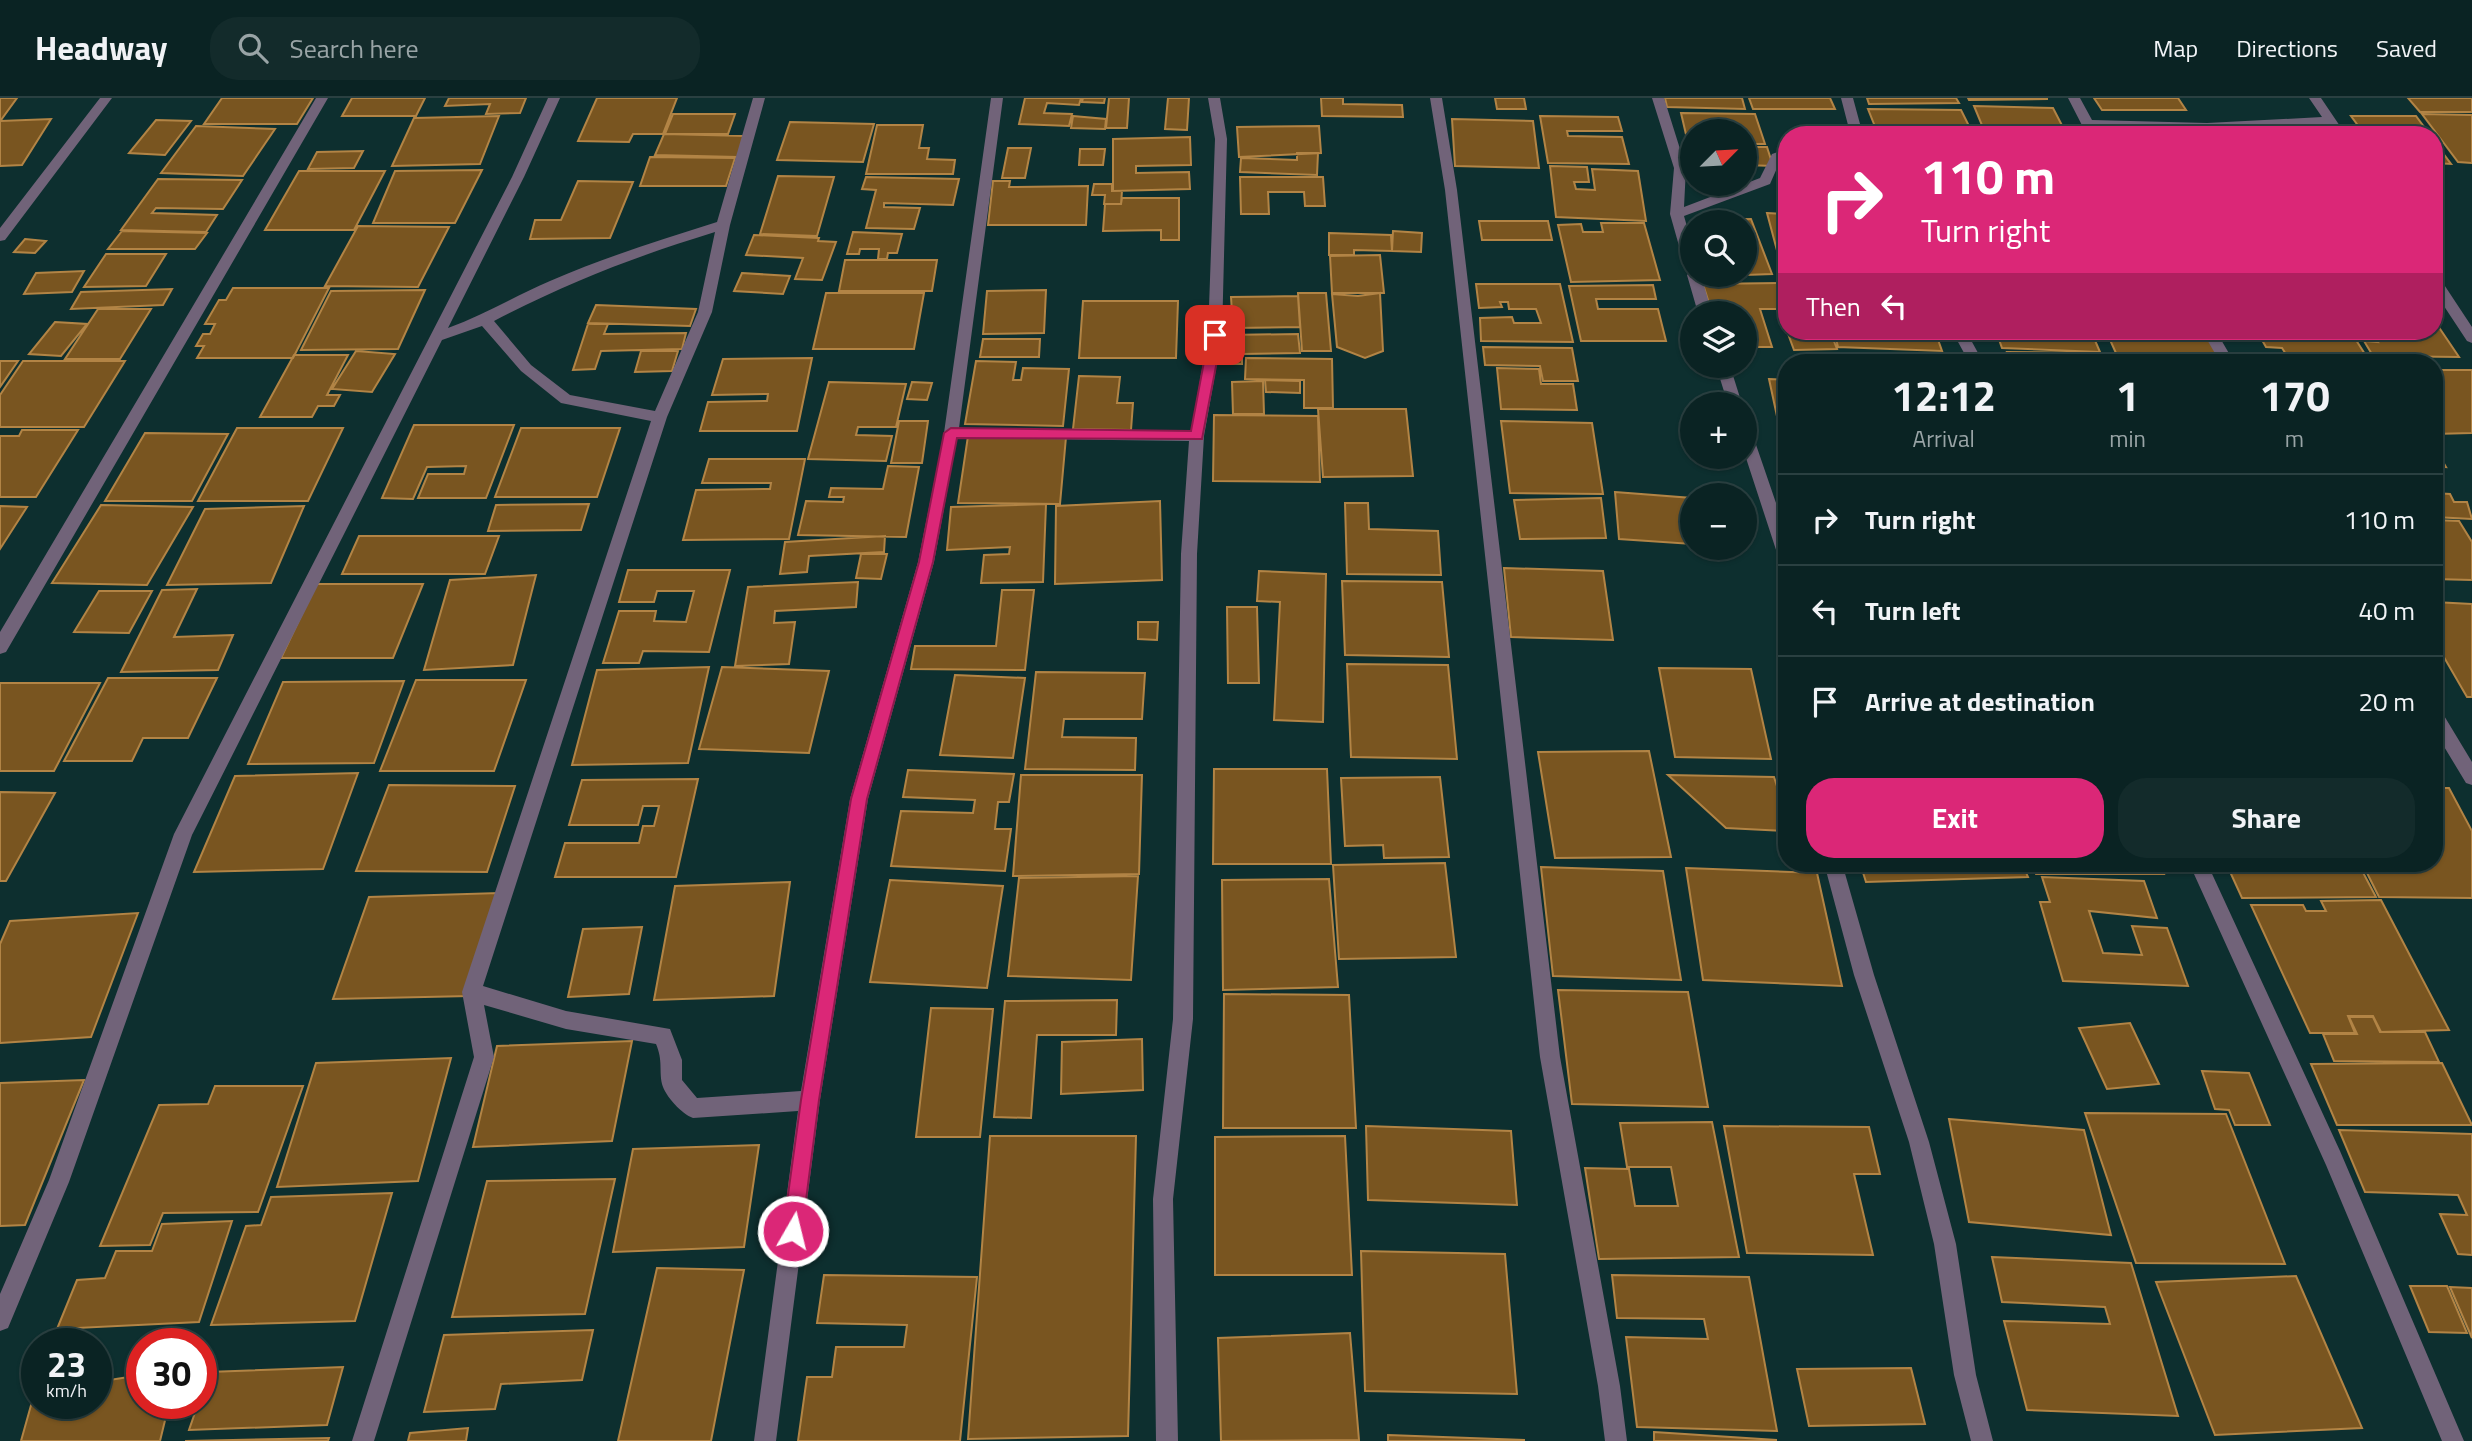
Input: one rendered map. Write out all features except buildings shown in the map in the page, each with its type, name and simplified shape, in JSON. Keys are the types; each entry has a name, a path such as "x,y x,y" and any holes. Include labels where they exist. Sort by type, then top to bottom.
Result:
{"street":[{"path":"0,237 106,98"},
{"path":"0,647 322,98"},
{"path":"0,1320 59,1182 183,834 518,177 554,98"},
{"path":"363,1441 484,1057 472,992 660,417 705,312 723,225 759,98"},
{"path":"765,1441 810,1100 859,799 926,562 951,433 998,98"},
{"path":"1167,1441 1163,1199 1184,1019 1189,554 1197,436 1215,335 1221,139 1214,98"},
{"path":"1436,98 1451,190 1550,1057 1609,1386 1616,1441"},
{"path":"1658,98 1680,168 1677,214 1680,225"},
{"path":"1847,98 1854,126"},
{"path":"2074,98 2088,126"},
{"path":"2315,98 2334,126"},
{"path":"2225,126 2330,120"},
{"path":"1677,214 1765,181 1778,156"},
{"path":"434,338 485,320 552,285 621,257 723,225"},
{"path":"2443,294 2472,338"},
{"path":"485,320 526,368 566,399 660,417"},
{"path":"951,433 1197,436"},
{"path":"1757,469 1778,532"},
{"path":"2443,729 2472,778"},
{"path":"1835,872 1864,975 1919,1142 1945,1244 1965,1375 1982,1441"},
{"path":"2202,872 2333,1158 2453,1441"},
{"path":"472,992 566,1020 663,1036 672,1060 672,1084 693,1108 810,1100"}],"route":[{"path":"793,1231 810,1100 859,799 926,562 951,433 1197,436 1215,335"}]}
